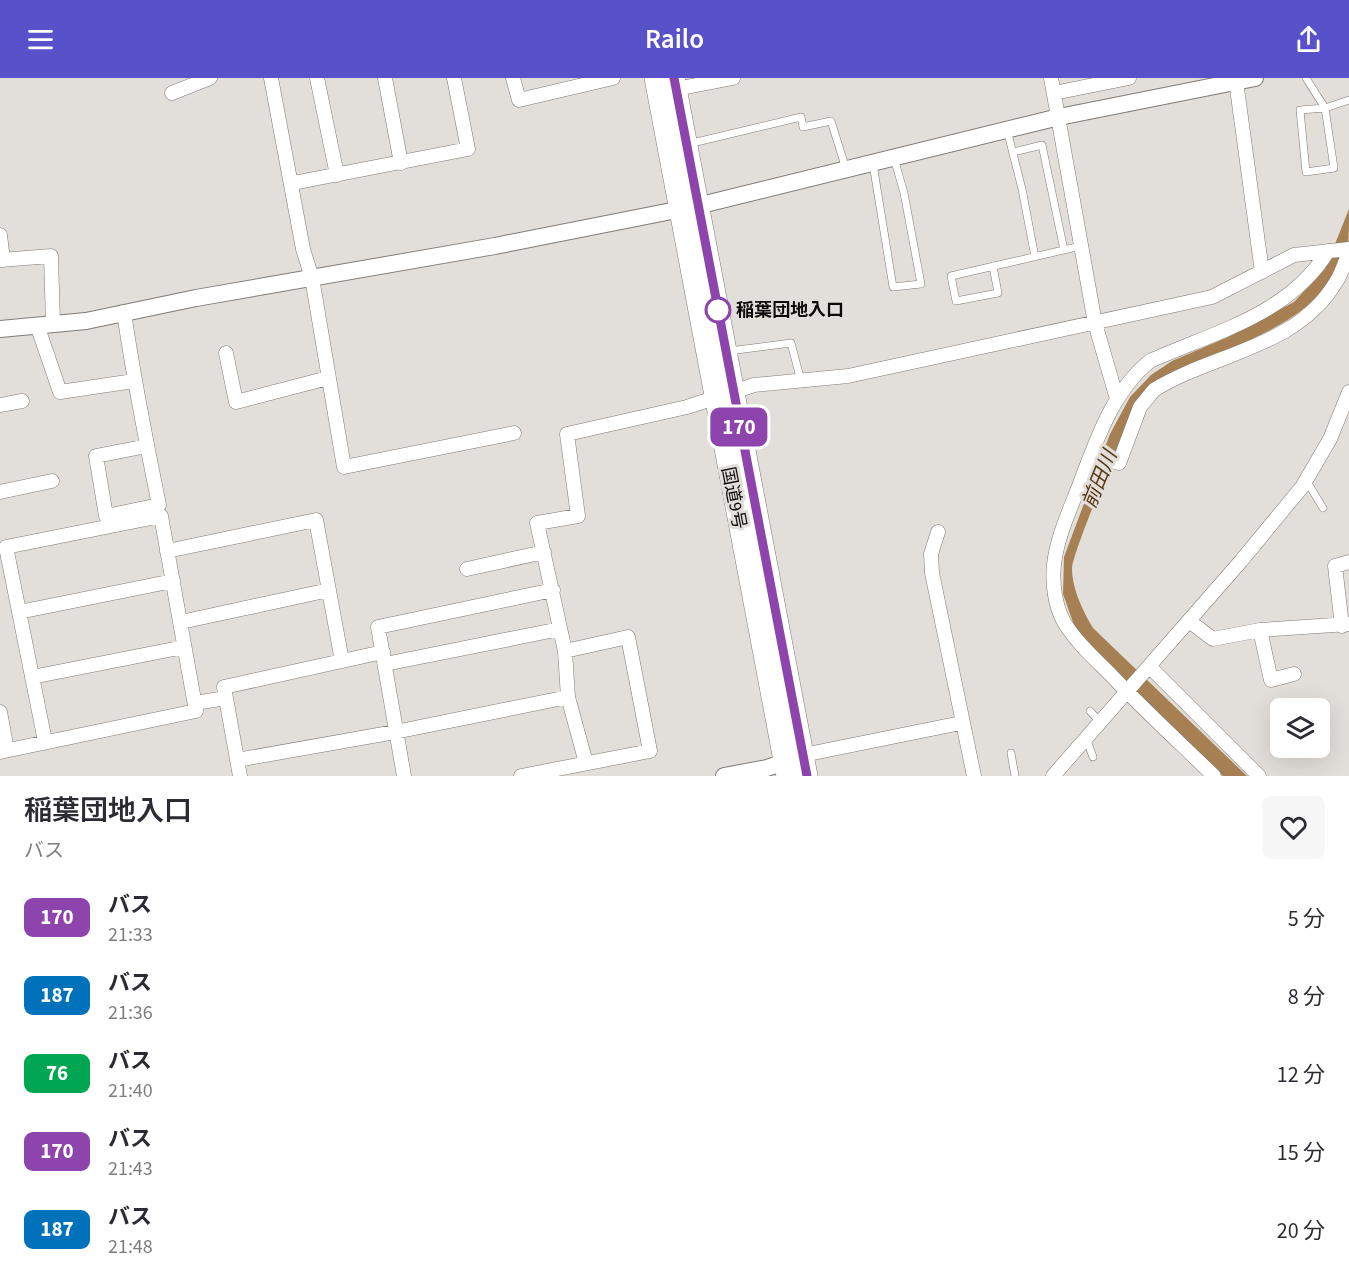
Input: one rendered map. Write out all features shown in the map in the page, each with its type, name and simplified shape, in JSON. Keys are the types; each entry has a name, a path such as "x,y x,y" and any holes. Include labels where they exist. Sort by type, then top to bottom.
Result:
{"highway":[{"name":"国道9号","path":"655,78 687,207 727,351 723,394"},
{"name":"国道9号","path":"675,84 688,144 687,207 796,767"}],"street":[{"path":"172,93 210,78"},
{"path":"271,78 293,183 303,249 312,278 344,467 514,433"},
{"path":"317,78 337,175"},
{"path":"385,78 401,163"},
{"path":"293,183 468,149 454,78"},
{"path":"513,78 519,100 613,78"},
{"path":"675,84 733,78"},
{"path":"1051,78 1095,322 1118,399"},
{"path":"1054,93 1097,81 1129,78"},
{"path":"0,329 86,321 124,312 495,246 687,207 1059,117 1255,78"},
{"path":"1236,81 1262,272"},
{"path":"0,236 1,260 51,256 45,325 60,392 134,381"},
{"path":"585,763 568,697 565,651 537,523 578,516 567,434 687,406 754,385 848,376 1212,297 1294,255 1349,251 1336,282 1323,299 1285,331 1230,357 1198,368 1154,390 1140,407 1119,463 1091,454"},
{"path":"1214,776 1126,691 1086,649 1065,622 1057,607 1054,583 1058,542 1091,454 1118,399 1137,372 1150,362 1270,309 1284,300 1318,268 1328,252"},
{"path":"124,312 134,381 159,505 106,516 96,456 147,446"},
{"path":"226,353 236,402 328,378"},
{"path":"1054,776 1086,738 1095,717 1126,691 1149,666 1306,480 1330,439 1349,392"},
{"path":"0,405 22,401"},
{"path":"0,492 52,482"},
{"path":"0,712 3,751 196,711 161,516 6,547 45,741"},
{"path":"167,551 316,520 342,661"},
{"path":"938,532 931,554 932,573 961,723 974,776"},
{"path":"467,569 544,552"},
{"path":"1189,621 1213,639 1260,630 1346,625 1335,566 1349,562"},
{"path":"19,612 173,580"},
{"path":"181,622 329,590"},
{"path":"404,776 378,627 553,590"},
{"path":"240,776 224,687 342,661 384,658 560,629"},
{"path":"1260,630 1271,680 1294,674"},
{"path":"521,776 650,751 628,637 565,651"},
{"path":"32,677 184,646"},
{"path":"1149,666 1259,776"},
{"path":"237,760 395,732 568,697"},
{"path":"195,703 226,698"},
{"path":"724,776 767,768 796,767 961,723"}],"lane":[{"path":"1306,78 1325,108 1334,168 1306,172 1300,110 1325,108 1347,100"},
{"path":"688,144 801,117 803,127 831,121 846,170"},
{"path":"1007,130 1035,257"},
{"path":"1012,152 1042,145 1064,250"},
{"path":"873,163 892,287 921,284 904,193 894,158"},
{"path":"993,266 998,292 956,301 951,276 993,266 1035,257 1081,246"},
{"path":"727,351 791,343 801,381"},
{"path":"1306,480 1323,508"},
{"path":"1086,738 1093,757"},
{"path":"1011,753 1015,776"}],"water":[{"name":"前田川","path":"1349,209 1348,245 1336,272 1320,293 1301,311 1256,337 1149,389 1131,419 1106,476 1082,534 1072,568 1076,592 1093,628 1247,776 1223,776 1097,654 1074,625 1063,594 1064,557 1110,434 1130,397 1151,375 1172,361 1228,337 1294,302 1325,269"}],"bus line":[{"name":"170","path":"674,78 807,776"}],"place":[{"name":"稲葉団地入口","path":"718,310"}]}
